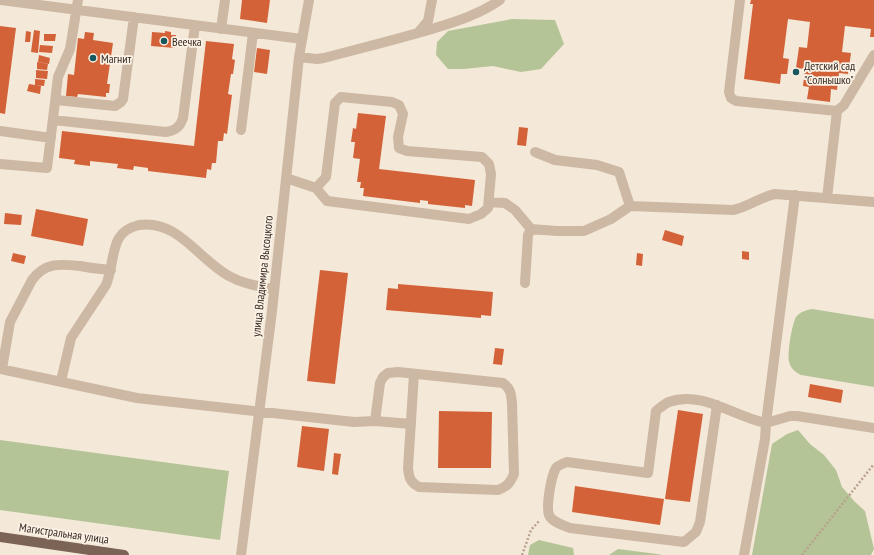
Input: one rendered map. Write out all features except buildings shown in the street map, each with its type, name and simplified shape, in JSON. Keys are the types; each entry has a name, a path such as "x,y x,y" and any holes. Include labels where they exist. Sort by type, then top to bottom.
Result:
{"main road":[{"name":"Магистральная улица","path":"0,537 124,555"}],"street":[{"path":"3,0 76,11 302,39"},
{"path":"0,164 47,168 60,71 70,49 78,0"},
{"path":"221,29 225,0"},
{"name":"улица Владимира Высоцкого","path":"241,555 272,311 273,289 299,57 309,0"},
{"path":"416,34 422,30 428,21 432,0"},
{"path":"299,57 317,59 324,58 416,34 468,17 498,0"},
{"path":"740,0 729,92 731,98 736,101 836,111 844,105 874,55"},
{"path":"56,100 115,106 121,102 123,99 134,18"},
{"path":"53,120 166,132 174,130 181,125 183,118 195,26"},
{"path":"241,130 253,33"},
{"path":"286,178 316,188 327,201 469,219 481,214 488,208 491,174 489,164 482,157 407,151 399,148 398,137 403,114 399,105 392,102 341,97 335,103 326,177 316,188"},
{"path":"826,198 836,111"},
{"path":"0,131 51,138"},
{"path":"535,152 555,160 597,165 619,172 626,189 630,206"},
{"path":"489,202 505,203 515,210 531,229 584,231 611,219 630,206 733,210 750,205 768,195 775,194 874,202"},
{"path":"744,555 765,438 795,195"},
{"path":"61,381 72,338 100,296 108,281 116,244 122,233 135,226 146,224 165,228 179,235 229,276 248,284 273,289"},
{"path":"525,283 528,235 531,229"},
{"path":"111,270 62,265 50,266 36,274 10,322 1,369 137,398 354,422 411,424"},
{"path":"375,422 380,383 383,377 388,373 398,372 503,383 508,387 511,394 512,403 514,474 511,481 506,487 498,490 419,487 412,483 409,477 408,468 414,374"},
{"path":"717,405 700,522 696,532 684,542 570,528 558,524 549,516 548,504 554,473 557,466 567,462 648,473 656,411 668,402 683,399 709,402 717,405 757,421 766,423 790,416 797,416 874,428"}],"path":[{"path":"802,555 874,464"},
{"path":"522,555 531,530 541,519 549,516"}],"green space":[{"path":"512,19 555,20 564,44 541,69 521,72 493,66 448,69 436,55 437,42 448,31"},
{"path":"812,309 874,319 874,387 801,375 792,368 789,361 789,352 794,321 799,314"},
{"path":"798,430 810,444 824,455 836,470 842,487 865,511 874,549 871,555 752,555 772,444 787,434"},
{"path":"0,440 229,471 220,540 0,510"},
{"path":"539,540 573,548 574,555 528,555 530,545"},
{"path":"618,549 657,554 662,555 609,555"}],"place":[{"name":"Веечка","path":"164,41"},
{"name":"Магнит","path":"93,58"},
{"name":"Детский сад \"Солнышко\"","path":"796,72"}]}
